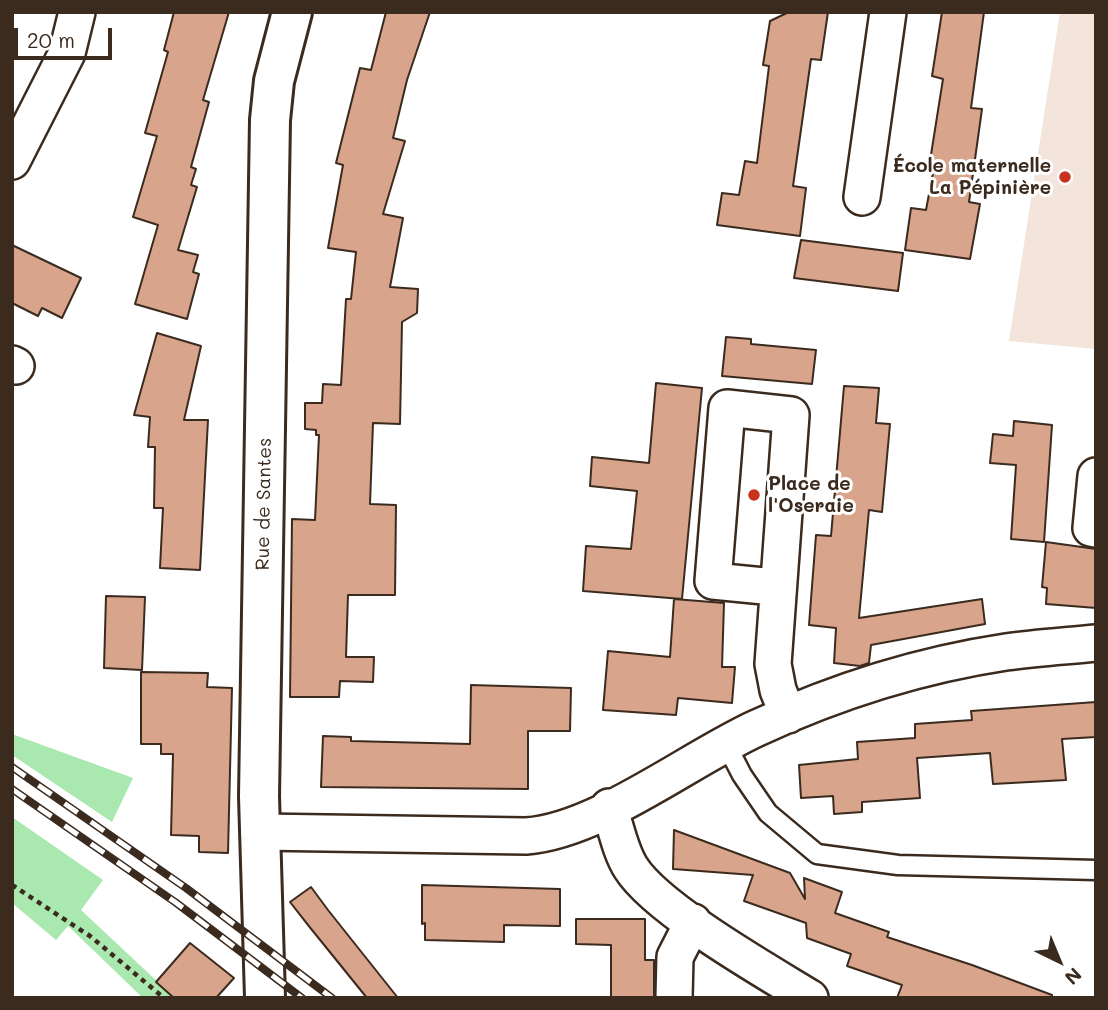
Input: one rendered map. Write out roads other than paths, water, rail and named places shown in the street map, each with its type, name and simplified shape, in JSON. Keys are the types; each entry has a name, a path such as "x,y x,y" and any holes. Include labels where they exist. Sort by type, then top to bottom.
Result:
{"street":[{"path":"12,161 67,53 78,12"},
{"name":"Rue de Santes","path":"265,998 259,832 270,120 274,81 292,12"},
{"path":"862,197 888,12"},
{"path":"778,592 764,586 712,581 727,408 791,415 774,664 778,690 788,715"},
{"path":"1096,476 1091,528 1096,529"},
{"path":"259,832 526,835 561,830 610,807 726,744 848,690 901,675 1005,652 1096,643"},
{"path":"610,807 630,867 650,891 810,998"},
{"path":"674,998 675,957 693,922"}],"lane":[{"path":"726,744 742,775 768,813 817,855 898,865 1096,870"}],"railway":[{"path":"12,767 186,888 332,998"},
{"path":"12,789 175,902 302,998"}],"place":[{"name":"École maternelle La Pépinière","path":"1065,177"},
{"name":"Place de l'Oseraie","path":"754,495"}]}
